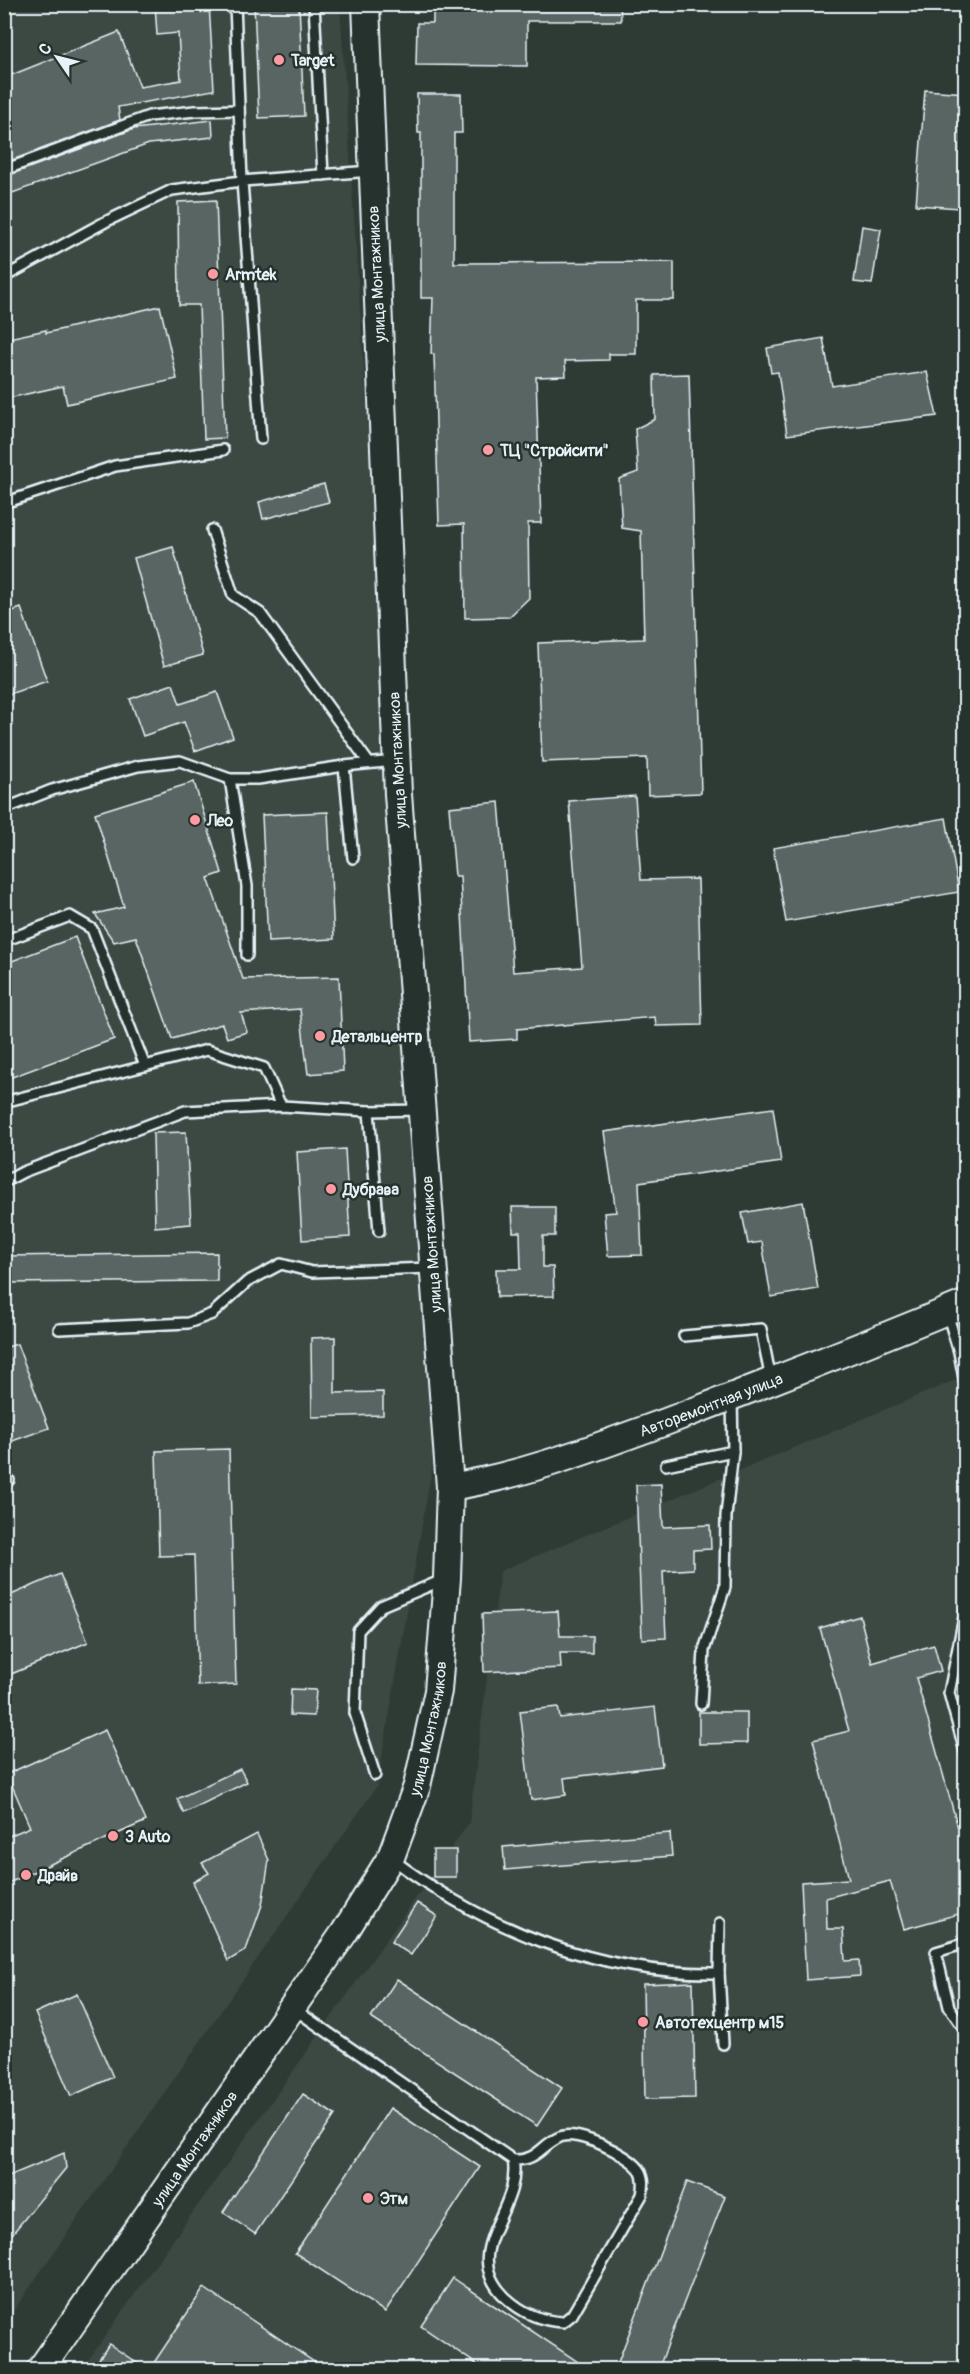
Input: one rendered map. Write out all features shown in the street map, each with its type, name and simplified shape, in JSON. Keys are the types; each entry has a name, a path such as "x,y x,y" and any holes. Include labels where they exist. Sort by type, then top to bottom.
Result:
{"main road":[{"name":"улица Монтажников","path":"40,2370 344,1933 391,1857 417,1786 438,1691 447,1578 450,1487 397,761 371,171 366,4"},
{"name":"Авторемонтная улица","path":"450,1487 520,1473 732,1397 956,1307"}],"lane":[{"path":"235,4 242,181 261,439"},
{"path":"314,4 323,175"},
{"path":"4,170 150,116 195,111 239,110"},
{"path":"4,277 105,222 172,190 242,181 371,171"},
{"path":"4,503 116,466 223,450"},
{"path":"212,530 233,595 260,613 369,763"},
{"path":"4,809 52,790 149,765 180,761 230,779 258,779 344,766 397,761"},
{"path":"344,766 353,858"},
{"path":"230,779 248,886 247,955"},
{"path":"4,941 70,916 92,929 145,1066"},
{"path":"4,1102 207,1050 264,1068 281,1106"},
{"path":"4,1182 23,1172 185,1111 281,1106 369,1111 423,1110"},
{"path":"369,1111 379,1231"},
{"path":"59,1329 188,1323 212,1314 247,1282 281,1264 312,1272 433,1268"},
{"path":"956,1307 959,1352 966,1389"},
{"path":"684,1336 761,1329 771,1382"},
{"path":"701,1704 704,1650 725,1587 726,1516 733,1451 732,1397"},
{"path":"666,1465 733,1451"},
{"path":"375,1775 355,1713 358,1631 381,1606 447,1578"},
{"path":"966,1607 949,1693 966,1755"},
{"path":"391,1857 418,1879 473,1911 552,1947 679,1974 720,1973"},
{"path":"720,1923 723,2044"},
{"path":"966,1943 936,1952 949,2007 966,2031"},
{"path":"292,2008 513,2160 526,2161 561,2136 578,2135 596,2141 638,2167 644,2183 642,2195 572,2315 563,2322 545,2321 517,2308 495,2288 488,2269 488,2245 510,2197 516,2176 513,2160"}],"shaded area":[{"path":"5,5 340,5 435,1450 377,1786 5,2323"},
{"path":"965,1376 965,2369 81,2370 469,1823 500,1571"}],"building":[{"path":"155,4 209,4 214,90 118,107 120,120 4,163 4,78 119,32 140,87 181,80 178,33 157,35"},
{"name":"Target","path":"254,4 299,4 304,116 259,118"},
{"path":"433,4 620,4 621,21 527,21 527,66 416,65 417,23 433,23"},
{"path":"925,90 966,93 966,142 960,208 916,205"},
{"path":"417,94 461,94 462,133 454,133 454,263 674,262 674,300 636,300 636,354 609,354 609,360 565,361 566,376 536,377 541,523 528,523 529,598 509,617 465,618 464,524 439,525 434,354 431,354 433,298 421,298 421,133 418,133"},
{"path":"212,120 213,137 149,144 4,196 4,177 134,129"},
{"path":"216,200 225,438 204,439 199,305 179,305 178,202"},
{"path":"862,226 881,229 872,284 854,282"},
{"path":"160,306 177,379 67,404 63,386 4,399 4,339 46,330 46,333"},
{"path":"823,338 832,386 927,372 937,416 787,435 778,372 771,373 767,348"},
{"path":"689,374 701,793 648,795 647,758 542,762 538,643 644,639 641,531 622,528 619,479 638,472 635,429 655,419 654,375"},
{"path":"324,484 329,502 263,519 259,502"},
{"path":"173,547 203,655 164,666 134,558"},
{"path":"21,608 47,681 4,696 4,614"},
{"path":"173,684 180,704 217,692 233,737 195,751 184,722 143,736 130,699"},
{"path":"194,782 222,873 208,878 243,979 339,977 343,1071 308,1074 300,1009 241,1013 247,1032 227,1038 222,1024 172,1039 136,937 114,942 95,914 124,907 95,813"},
{"path":"635,796 641,880 698,879 702,1025 656,1026 655,1017 517,1029 517,1039 469,1042 460,876 455,876 449,807 499,802 513,972 582,967 569,801"},
{"path":"328,812 334,939 268,942 262,815"},
{"path":"946,818 959,892 786,922 773,848"},
{"path":"75,937 114,1039 4,1080 4,964"},
{"path":"773,1108 781,1162 639,1182 642,1255 608,1256 604,1213 616,1212 604,1132"},
{"path":"186,1132 191,1224 155,1227 153,1133"},
{"path":"345,1149 350,1237 302,1240 297,1152"},
{"path":"803,1202 818,1289 771,1297 762,1242 748,1244 742,1213"},
{"path":"512,1207 555,1207 555,1236 543,1236 543,1267 553,1267 554,1296 497,1297 496,1269 521,1269 520,1232 513,1232"},
{"path":"217,1253 217,1281 4,1283 4,1256"},
{"path":"335,1337 335,1393 383,1392 383,1415 312,1417 311,1338"},
{"path":"17,1344 49,1428 4,1444 4,1348"},
{"path":"229,1449 236,1684 198,1686 194,1555 159,1556 156,1451"},
{"path":"661,1484 663,1527 710,1525 711,1549 693,1550 693,1569 663,1571 666,1638 642,1639 636,1485"},
{"path":"60,1574 88,1642 4,1677 4,1598"},
{"path":"558,1611 560,1636 592,1636 592,1653 560,1653 561,1668 484,1672 482,1614"},
{"path":"860,1616 872,1663 934,1645 941,1671 916,1678 966,1856 966,1912 904,1929 890,1881 826,1898 827,1929 843,1929 845,1961 859,1960 860,1976 806,1980 801,1882 849,1879 813,1740 849,1731 820,1628"},
{"path":"291,1689 316,1690 314,1716 290,1715"},
{"path":"558,1707 560,1718 655,1707 662,1766 564,1778 566,1795 531,1800 520,1711"},
{"path":"699,1712 747,1712 747,1743 699,1744"},
{"path":"105,1730 146,1821 4,1885 4,1838 30,1827 7,1774"},
{"path":"240,1769 247,1782 184,1813 177,1799"},
{"path":"670,1833 672,1856 505,1870 503,1847"},
{"path":"257,1834 269,1860 262,1905 246,1950 228,1961 193,1882 209,1873 202,1863"},
{"path":"433,1850 456,1850 456,1877 433,1877"},
{"path":"417,1903 437,1916 411,1955 391,1942"},
{"path":"397,1979 562,2088 537,2126 371,2018"},
{"path":"693,1982 695,2098 645,2099 643,1984"},
{"path":"77,1994 113,2077 71,2096 35,2013"},
{"path":"303,2094 335,2115 255,2234 223,2212"},
{"path":"390,2108 480,2167 385,2312 295,2253"},
{"path":"64,2153 66,2168 4,2244 4,2178"},
{"path":"687,2182 725,2196 658,2370 615,2370"},
{"path":"453,2278 590,2370 485,2370 421,2326"},
{"path":"204,2288 326,2370 149,2370"},
{"path":"109,2344 147,2370 92,2370"}],"place":[{"name":"Target","path":"279,60"},
{"name":"Armtek","path":"213,274"},
{"name":"ТЦ \"Стройсити\"","path":"488,450"},
{"name":"Лео","path":"195,820"},
{"name":"Детальцентр","path":"320,1036"},
{"name":"Дубрава","path":"331,1189"},
{"name":"3 Auto","path":"113,1836"},
{"name":"Драйв","path":"26,1875"},
{"name":"Автотехцентр м15","path":"643,2022"},
{"name":"Этм","path":"368,2198"}]}
